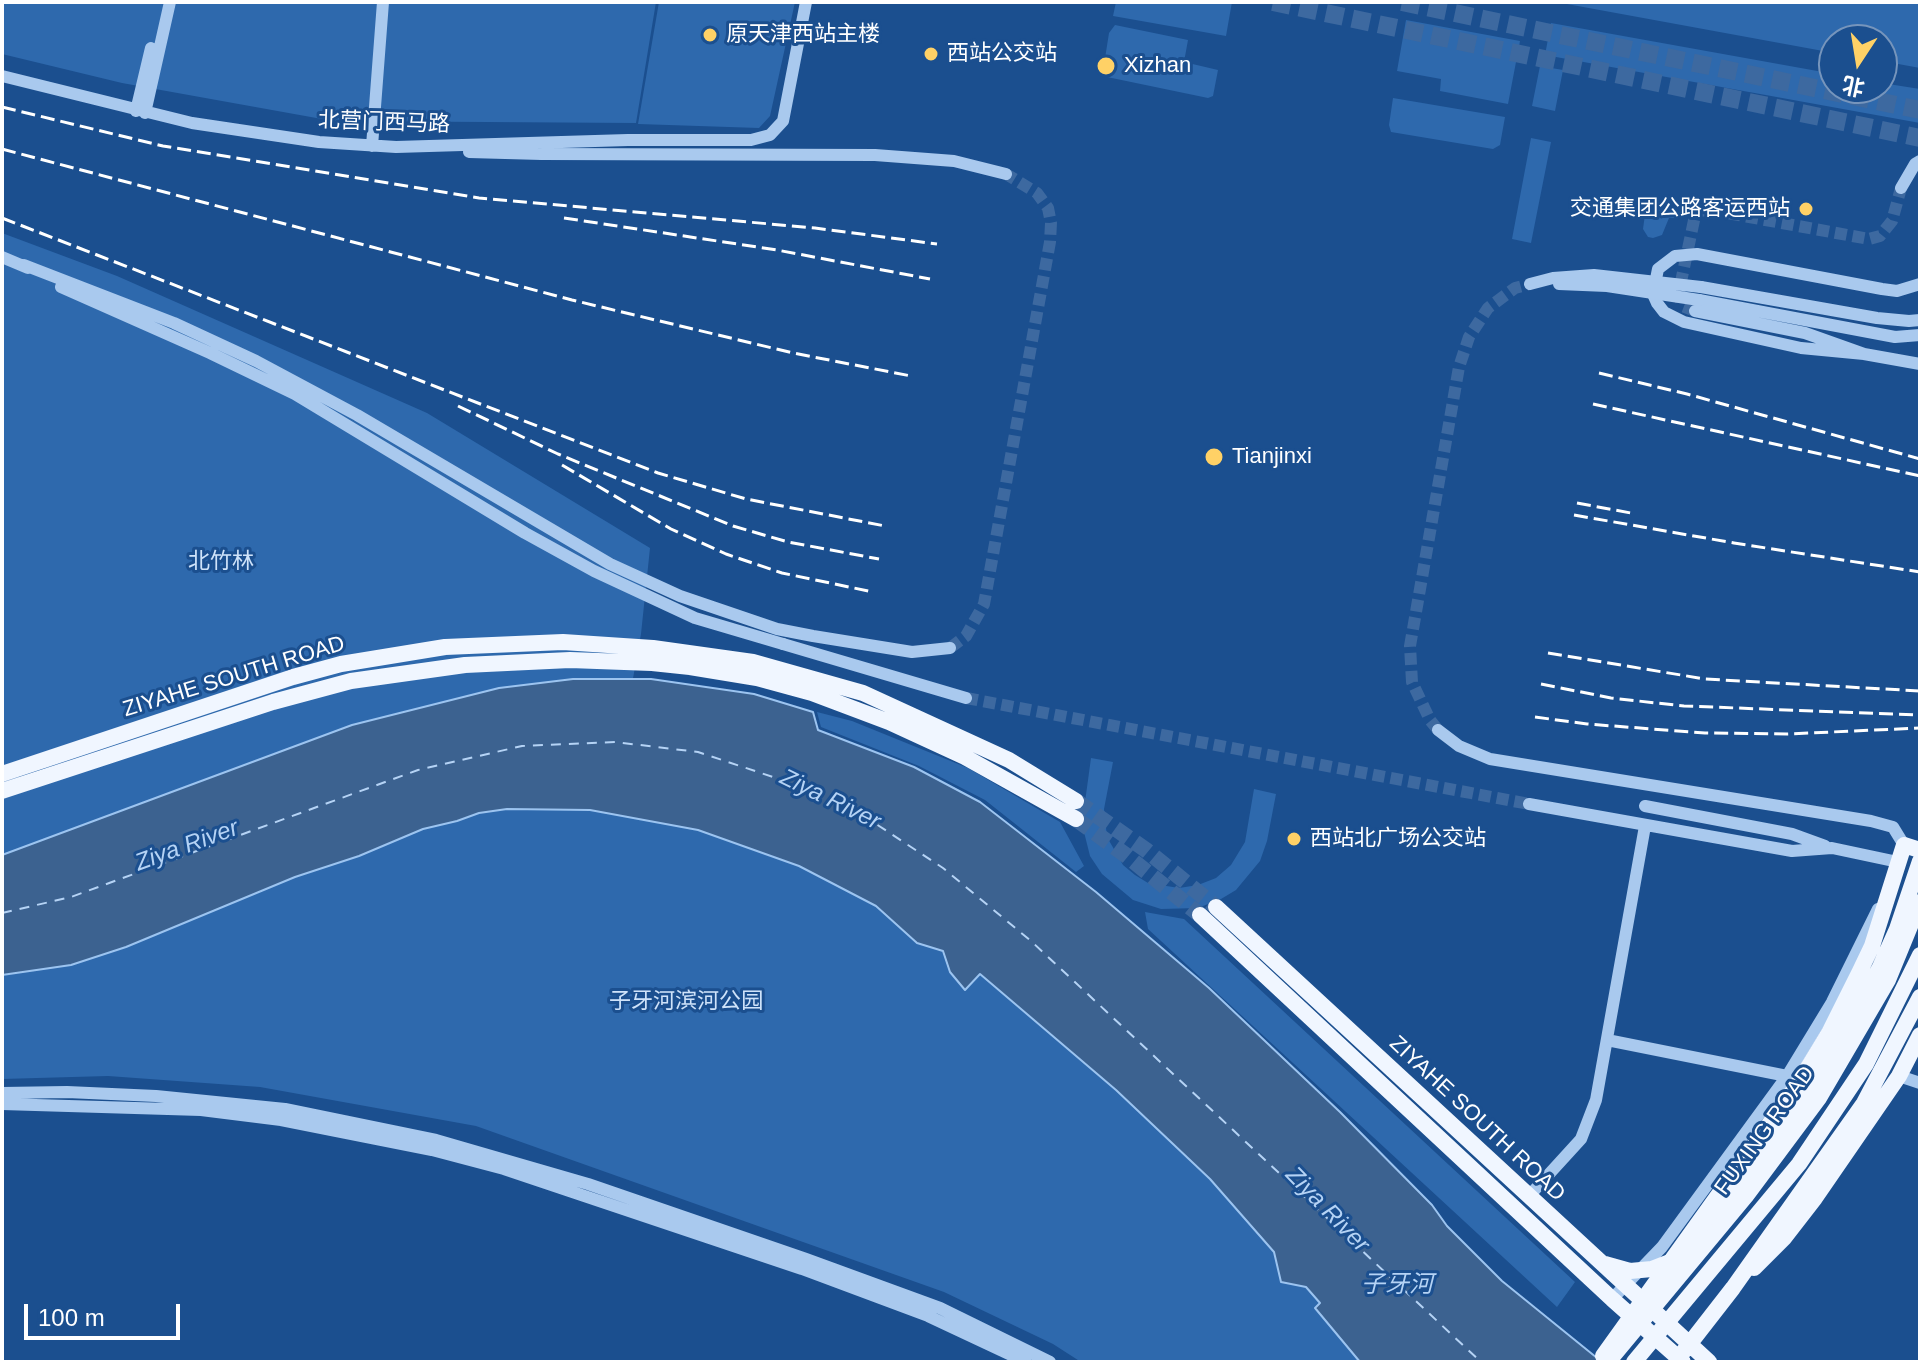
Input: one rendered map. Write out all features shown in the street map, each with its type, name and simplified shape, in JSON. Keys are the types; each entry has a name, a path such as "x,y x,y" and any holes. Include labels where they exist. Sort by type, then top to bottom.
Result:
{"main road":[{"name":"ZIYAHE SOUTH ROAD","path":"2,774 293,677 341,664 445,647 563,642 653,648 753,662 863,693 1009,760 1076,801"},
{"name":"ZIYAHE SOUTH ROAD","path":"2,791 273,702 351,681 465,665 570,660 690,667 757,678 812,693 951,750 1076,819"},
{"path":"1599,1362 1840,1014 1872,946 1898,862 1912,848"},
{"path":"1920,861 1897,929 1846,1031 1797,1111 1647,1307 1640,1325 1683,1351 1733,1288 1864,1103 1920,997"},
{"name":"FUXING ROAD","path":"1608,1362 1729,1217 1819,1098 1888,980 1920,902"},
{"name":"ZIYAHE SOUTH ROAD","path":"1216,907 1647,1307 1683,1351 1709,1362"},
{"name":"ZIYAHE SOUTH ROAD","path":"1200,915 1640,1325"},
{"name":"FUXING ROAD","path":"1634,1362 1799,1164 1866,1064 1920,955"},
{"path":"1733,1288 1784,1238 1899,1076 1920,1035"},
{"path":"1592,1256 1614,1268 1640,1270 1662,1265 1687,1253"}],"street":[{"path":"140,112 162,2"},
{"path":"140,112 170,2"},
{"path":"372,146 383,2"},
{"name":"北营门西马路","path":"2,76 140,112 280,138 372,146 751,140 770,135 783,121 806,2"},
{"path":"396,147 542,154 875,155 954,161 1006,174"},
{"path":"1901,188 1918,161"},
{"path":"1920,284 1897,291 1882,289 1697,254 1675,256 1658,269 1653,294 1664,312 1684,322 1787,345 1920,364"},
{"path":"2,257 174,323 267,366 357,415 610,564 680,596 765,625 813,636 912,652 950,648"},
{"path":"24,265 52,283 295,394 525,533 594,571 695,618 966,698"},
{"path":"1914,320 1628,277 1573,276 1530,284 1607,286 1895,337 1920,335"},
{"path":"1695,311 1805,333 1864,354"},
{"path":"1438,730 1459,746 1507,763 1871,821 1893,827 1912,848"},
{"path":"1529,804 1792,851 1832,848"},
{"path":"1645,806 1792,834 1832,848 1898,862"},
{"path":"1529,1196 1581,1139 1596,1100 1645,826"},
{"path":"1607,1040 1793,1080 1683,1221 1612,1299"},
{"path":"1899,1076 1920,1083"},
{"path":"2,1093 156,1096 285,1109 436,1140 588,1184 940,1308 1050,1362"},
{"path":"2,1104 201,1110 281,1120 432,1150 504,1169 802,1269 928,1316 1026,1362"}],"green space":[{"path":"2,2 656,2 636,123 333,121 122,83 2,54"},
{"path":"659,2 795,2 770,116 759,128 638,124"},
{"path":"1116,2 1232,2 1226,36 1113,16"},
{"path":"1556,2 1920,2 1920,68 1898,64 1898,24 1818,24 1818,50"},
{"path":"1406,20 1520,41 1508,104 1440,91 1441,79 1397,71"},
{"path":"1551,23 1818,71 1818,104 1898,104 1898,86 1920,89 1920,123 1545,55"},
{"path":"1115,25 1188,40 1184,62 1218,70 1213,96 1208,98 1107,77 1103,71 1109,33"},
{"path":"1540,66 1563,70 1555,111 1532,106"},
{"path":"1393,98 1505,117 1500,145 1493,149 1391,132 1389,125"},
{"path":"1531,138 1551,142 1531,243 1512,239"},
{"path":"1646,207 1680,214 1677,218 1669,218 1662,235 1648,237 1643,229"},
{"name":"北竹林","path":"2,233 117,276 427,413 650,548 641,634 630,695 2,869"},
{"path":"817,712 852,721 968,768 1060,822 1084,866 1076,872 985,800 919,766 821,727"},
{"path":"1091,758 1113,762 1104,809 1107,837 1123,865 1148,883 1179,888 1198,885 1216,878 1231,865 1245,842 1254,789 1276,794 1260,861 1236,890 1198,908 1161,909 1133,900 1102,874 1090,856 1082,824"},
{"name":"子牙河滨河公园","path":"460,800 732,818 1075,1016 1395,1362 1081,1362 1053,1344 944,1292 476,1126 260,1087 108,1076 2,1079 2,961"},
{"path":"1145,912 1184,919 1575,1282 1557,1307 1148,929"}],"water":[{"name":"子牙河","path":"573,679 651,679 754,694 813,712 818,730 914,767 980,802 1096,892 1209,988 1340,1112 1502,1281 1602,1362 1360,1362 1315,1308 1320,1303 1306,1287 1281,1282 1274,1252 1210,1179 1116,1090 980,974 965,990 950,972 943,951 917,943 876,906 799,866 698,830 590,810 507,809 479,813 423,829 359,856 295,877 126,947 71,965 2,975 2,855 352,725 499,688"}],"ferry route":[{"path":"2,913 71,897 418,770 522,746 615,742 698,752 782,780 870,820 943,868 1031,941 1481,1362"}],"tunnel":[{"path":"1273,2 1920,138"},
{"path":"1402,2 1920,110"},
{"path":"950,648 966,636 984,604 1050,242 1048,208 1037,193 1006,174"},
{"path":"1695,311 1682,306 1679,291 1696,211 1711,210 1869,239 1880,236 1892,221 1901,188"},
{"path":"1438,730 1412,682 1410,646 1459,367 1469,337 1488,308 1515,288 1530,284"},
{"path":"966,698 1529,804"},
{"path":"1076,801 1146,850 1216,907"},
{"path":"1076,819 1200,915"}],"railway":[{"path":"2,107 163,146 479,198 815,228 937,244"},
{"path":"2,149 572,300 793,353 911,376"},
{"path":"2,218 658,473 746,499 885,526"},
{"path":"564,218 777,250 930,279"},
{"path":"1599,373 1687,394 1920,459"},
{"path":"1593,404 1920,476"},
{"path":"458,406 558,454 733,526 788,542 879,559"},
{"path":"562,465 671,529 726,554 782,573 873,592"},
{"path":"1577,503 1636,514"},
{"path":"1574,515 1920,572"},
{"path":"1548,653 1705,679 1920,691"},
{"path":"1541,684 1611,698 1684,706 1920,715"},
{"path":"1535,717 1705,733 1787,734 1920,728"}],"place":[{"name":"原天津西站主楼","path":"710,35"},
{"name":"西站公交站","path":"931,54"},
{"name":"Xizhan","path":"1106,66"},
{"name":"交通集团公路客运西站","path":"1806,209"},
{"name":"Tianjinxi","path":"1214,457"},
{"name":"西站北广场公交站","path":"1294,839"}],"water label":[{"name":"Ziya River","path":"830,800"},
{"name":"Ziya River","path":"187,846"},
{"name":"Ziya River","path":"1327,1210"}]}
